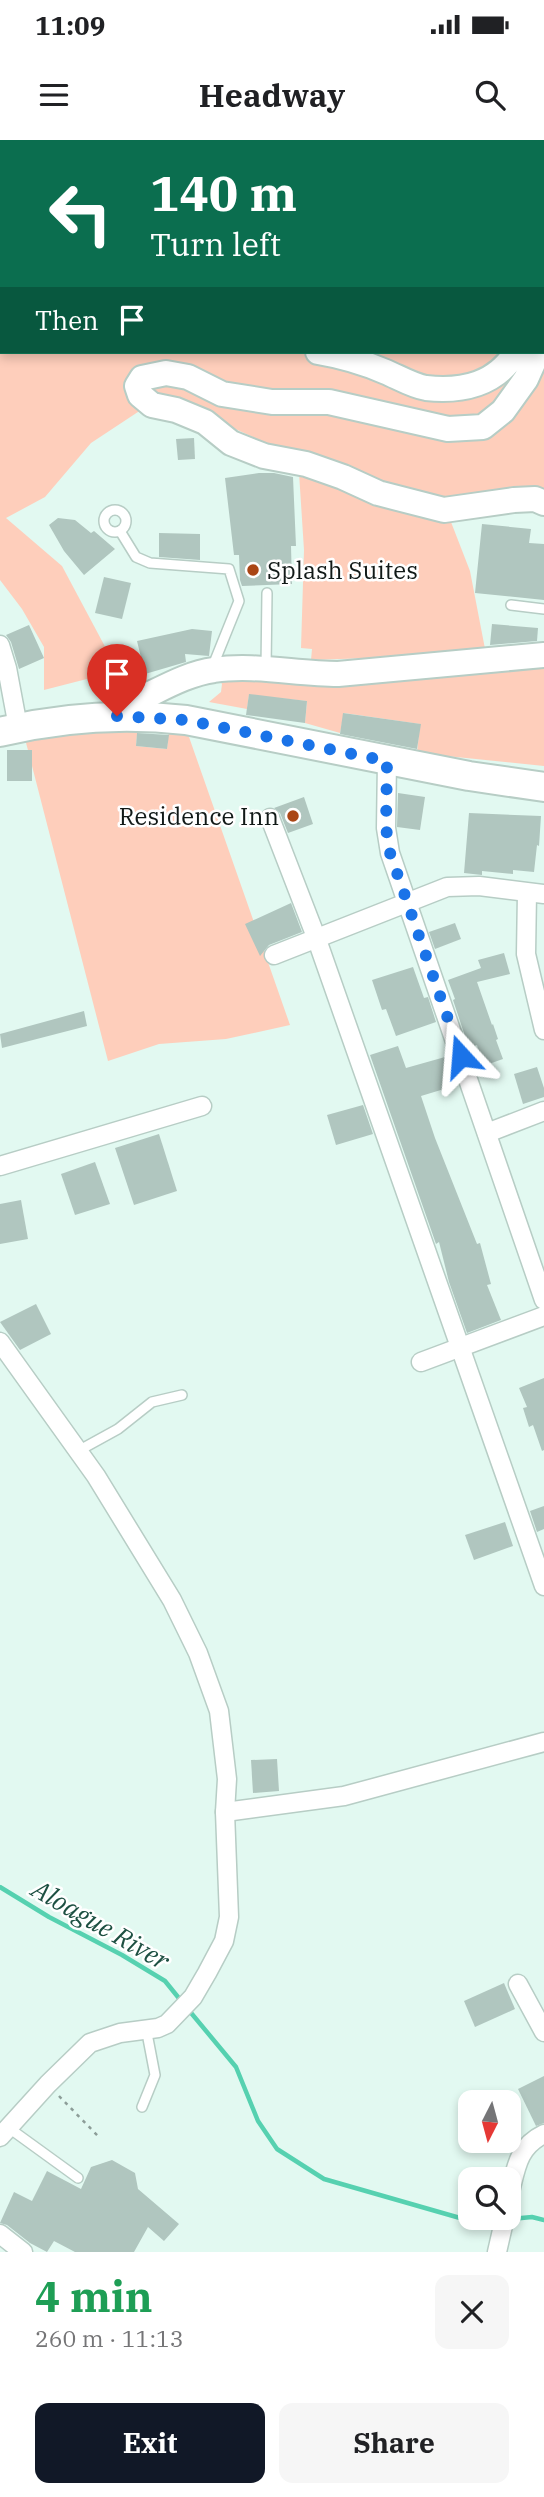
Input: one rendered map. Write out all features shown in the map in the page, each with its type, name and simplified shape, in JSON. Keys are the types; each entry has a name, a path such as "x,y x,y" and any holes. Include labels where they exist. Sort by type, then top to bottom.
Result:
{"main road":[{"path":"9,729 70,719 141,716 186,720 387,761 544,787"}],"street":[{"path":"332,354 346,356 424,388 456,388 481,384 508,366 515,354"},
{"path":"537,354 526,379 503,411 483,427 448,429 329,402 272,402 222,394 188,377 166,373 142,378 137,386 140,395 152,405 176,410 205,422 231,443 264,456 306,464 378,493 444,510 513,500 535,499 544,503"},
{"path":"0,645 7,668 9,729"},
{"path":"141,716 144,697 163,687 212,670 338,674 544,654"},
{"path":"387,761 386,828 390,853 544,1300"},
{"path":"270,818 316,937 544,1586"},
{"path":"274,955 447,887 465,885 536,894 525,932 526,954 544,1030"},
{"path":"0,1166 202,1105"},
{"path":"487,1133 544,1111"},
{"path":"421,1362 544,1316"},
{"path":"0,1342 96,1476 172,1600 198,1653 219,1711 227,1779 225,1812 229,1917 224,1941 193,1997 167,2024 158,2028 120,2033 90,2043 4,2132"},
{"path":"225,1812 344,1796 544,1742"},
{"path":"518,1984 543,2029"},
{"path":"517,2167 530,2141 544,2134"},
{"path":"497,2252 502,2230"},
{"path":"0,2234 23,2252"}],"lane":[{"path":"120,531 136,557 149,563 229,569 239,601 212,670"},
{"path":"266,671 267,593"},
{"path":"511,605 544,609"},
{"path":"78,1451 118,1429 152,1402 182,1395"},
{"path":"142,2107 155,2075 146,2028"},
{"path":"4,2132 78,2178"}],"path":[{"path":"48,2084 98,2136"}],"shaded area":[{"path":"0,354 544,354 544,511 444,504 470,571 486,654 311,660 312,649 301,648 304,550 298,457 197,412 144,408 91,443 45,497 6,518 62,566 118,671 44,690 44,647 22,609 0,580"},
{"path":"544,659 544,766 417,753 420,724 344,713 340,733 305,723 307,701 249,695 247,709 209,702 221,692 222,684 214,673"},
{"path":"138,723 136,746 167,749 169,726 189,737 290,1025 226,1039 159,1044 108,1061 23,731"}],"building":[{"path":"194,438 195,459 178,460 176,439"},
{"path":"259,473 293,477 296,546 291,546 292,584 242,586 240,580 239,555 234,555 225,478"},
{"path":"58,518 75,520 91,533 94,531 115,549 84,575 64,551 49,525"},
{"path":"482,524 531,529 529,543 544,544 544,600 475,593"},
{"path":"159,533 200,534 200,560 159,557"},
{"path":"104,577 131,583 122,619 95,613"},
{"path":"492,624 538,628 537,641 490,645"},
{"path":"29,625 44,658 19,669 11,642 6,635"},
{"path":"192,629 212,631 209,656 185,654 186,662 145,674 137,641"},
{"path":"249,694 307,701 305,723 246,715"},
{"path":"343,713 421,724 417,749 340,734"},
{"path":"137,733 169,735 167,749 136,746"},
{"path":"7,750 32,750 32,781 7,781"},
{"path":"398,793 425,797 420,830 397,827"},
{"name":"Residence Inn","path":"304,797 313,824 288,833 280,813 274,808"},
{"path":"469,813 541,816 534,872 513,870 513,874 482,871 482,875 464,873"},
{"path":"291,903 302,932 269,945 260,956 245,924"},
{"path":"455,923 461,939 435,949 429,932"},
{"path":"504,953 510,974 477,982 503,1059 483,1066 477,1045 469,1048 448,980 481,968 478,960"},
{"path":"413,967 424,998 428,997 436,1022 396,1036 386,1009 382,1010 372,980"},
{"path":"84,1011 87,1026 2,1048 0,1034"},
{"path":"398,1046 406,1068 445,1057 454,1086 421,1096 477,1244 480,1243 491,1284 487,1285 501,1320 467,1333 449,1282 439,1242 436,1244 370,1055"},
{"path":"537,1067 544,1097 523,1104 514,1074"},
{"path":"363,1105 373,1134 336,1145 327,1115"},
{"path":"159,1134 177,1191 134,1205 115,1148"},
{"path":"95,1162 110,1204 75,1215 61,1174"},
{"path":"21,1200 28,1239 0,1244 0,1204"},
{"path":"36,1304 51,1334 20,1350 0,1322"},
{"path":"544,1378 542,1451 533,1425 529,1427 523,1408 527,1407 519,1388"},
{"path":"544,1506 544,1529 537,1532 530,1511"},
{"path":"505,1522 513,1546 474,1560 465,1535"},
{"path":"277,1759 279,1791 253,1793 251,1760"},
{"path":"504,1983 515,2009 475,2027 464,2001"},
{"path":"544,2076 544,2123 536,2126 522,2097 522,2090 518,2089"},
{"path":"112,2160 135,2173 138,2189 179,2224 164,2241 148,2227 134,2252 75,2252 54,2241 47,2252 0,2223 14,2192 32,2201 47,2171 81,2189 91,2167"}],"waterway":[{"name":"Aloague River","path":"0,1887 165,1981 182,2002"},
{"name":"Aloague River","path":"187,2008 236,2067 258,2121 277,2149 324,2179 458,2217"},
{"name":"Aloague River","path":"521,2218 544,2220"}],"place":[{"name":"Splash Suites","path":"253,570"},
{"name":"Residence Inn","path":"293,816"}],"route":[{"path":"117,716 186,720 387,761 386,828 390,853 461,1056"}]}
